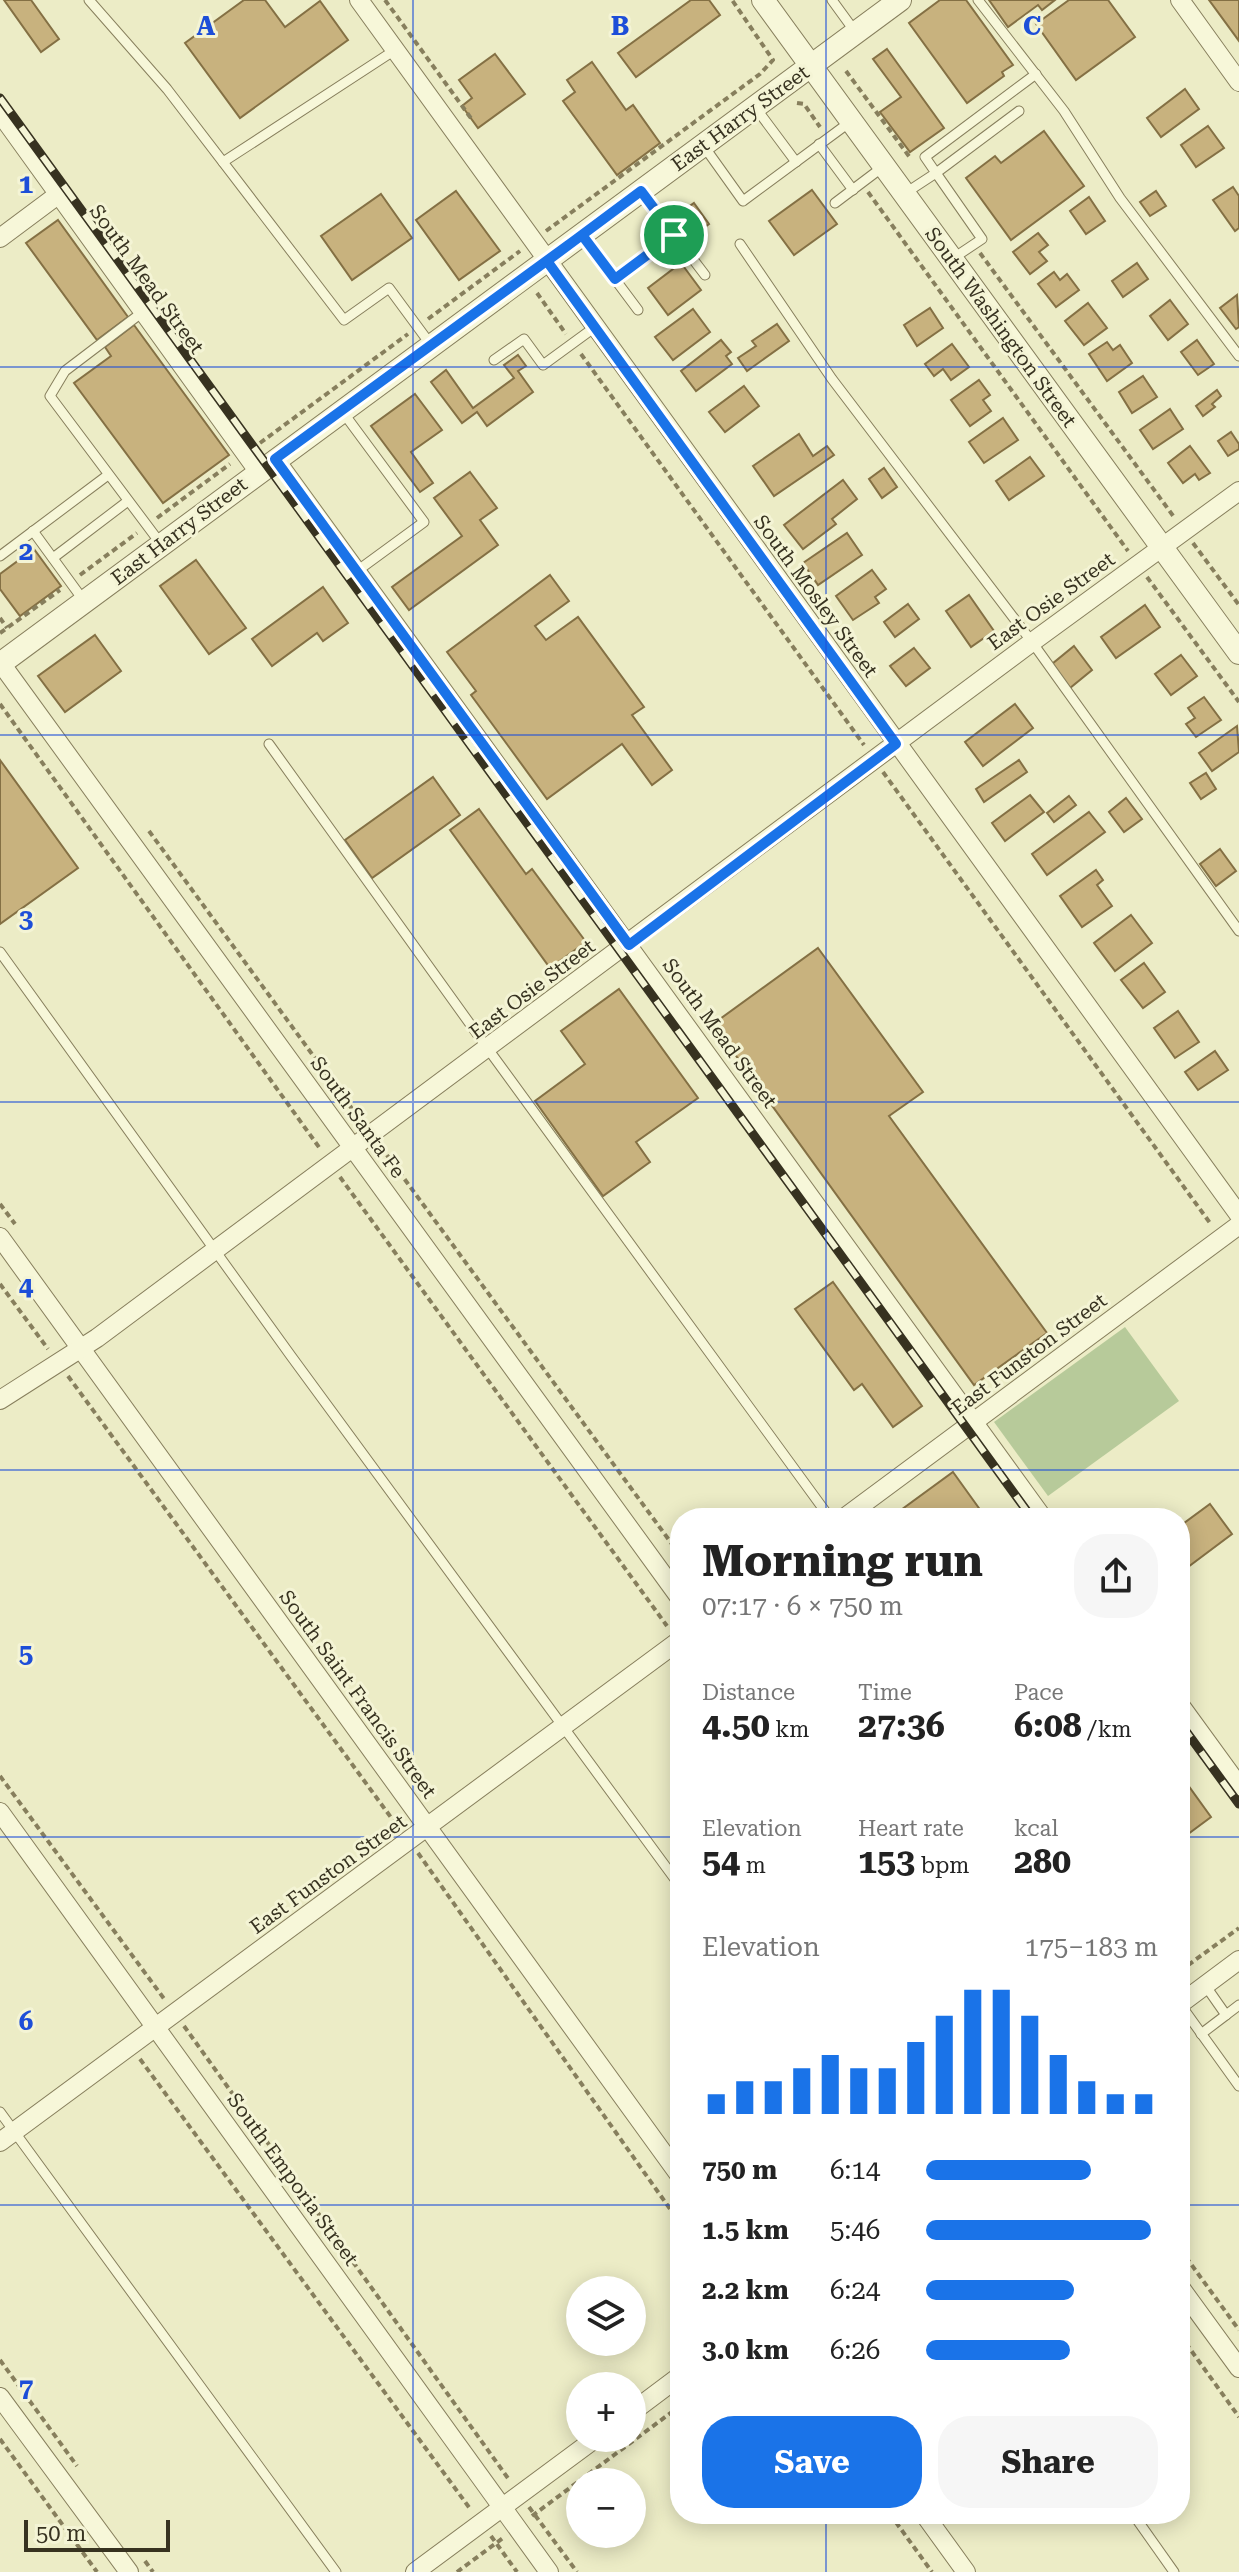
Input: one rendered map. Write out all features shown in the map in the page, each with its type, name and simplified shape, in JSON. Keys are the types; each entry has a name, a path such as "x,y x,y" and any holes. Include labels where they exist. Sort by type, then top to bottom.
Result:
{"street":[{"name":"South Mosley Street","path":"359,0 1239,1215"},
{"name":"South Washington Street","path":"763,0 1239,653"},
{"name":"East Harry Street","path":"0,663 900,0"},
{"path":"1180,0 1239,82"},
{"name":"South Mead Street","path":"0,113 144,311 267,465 357,571 1036,1508"},
{"path":"0,238 59,194"},
{"name":"East Osie Street","path":"0,1400 82,1350 1239,491"},
{"name":"South Santa Fe","path":"0,663 670,1584"},
{"name":"East Funston Street","path":"857,1508 1239,1225"},
{"name":"South Saint Francis Street","path":"0,1237 670,2162"},
{"name":"East Funston Street","path":"7,2137 670,1647"},
{"path":"1190,1719 1239,1786"},
{"name":"South Emporia Street","path":"0,1812 549,2572"},
{"path":"1190,1996 1239,1960"},
{"path":"1190,2301 1239,2368"},
{"path":"646,2402 670,2384"},
{"path":"0,2397 129,2572"},
{"path":"415,2572 577,2452"},
{"path":"931,2524 966,2572"}],"lane":[{"path":"89,0 167,89 344,320 389,288 431,345"},
{"path":"832,0 856,33"},
{"path":"978,0 1064,111 1120,198 1239,356"},
{"path":"223,162 395,50"},
{"path":"952,260 982,239 925,157 1036,74"},
{"path":"755,107 796,162"},
{"path":"904,194 1019,111"},
{"path":"703,145 743,201 851,121"},
{"path":"819,144 853,190"},
{"path":"835,203 884,166"},
{"path":"641,191 705,275"},
{"path":"582,235 638,310"},
{"path":"615,279 674,235"},
{"path":"740,244 832,379 1032,642 1239,931"},
{"path":"144,311 65,371 50,396 162,544"},
{"path":"494,360 524,339 543,365 595,327"},
{"path":"342,410 424,522 357,571"},
{"path":"0,556 108,475"},
{"path":"53,558 128,501"},
{"path":"33,531 84,601"},
{"path":"269,744 823,1508"},
{"path":"0,952 670,1872"},
{"path":"1205,1985 1226,2015"},
{"path":"1201,2034 1239,2005"},
{"path":"1190,2018 1239,2086"},
{"path":"0,2112 7,2137 336,2572"},
{"path":"1140,2524 1174,2572"}],"path":[{"path":"385,0 477,127"},
{"path":"846,71 926,179"},
{"path":"974,245 1239,605"},
{"path":"0,618 7,628"},
{"path":"141,821 670,1541"},
{"path":"0,1284 409,1841 670,2209"},
{"path":"0,1776 577,2572"},
{"path":"1190,1964 1239,1928"},
{"path":"139,2057 517,2572"},
{"path":"1190,2263 1239,2330"},
{"path":"1190,2349 1239,2417"},
{"path":"457,2572 670,2413"},
{"path":"0,2439 97,2572"},
{"path":"897,2524 932,2572"}],"green space":[{"path":"1125,1327 1179,1401 1048,1496 994,1422"}],"building":[{"path":"4,0 31,0 59,39 41,52"},
{"path":"244,0 265,0 285,27 320,1 348,40 240,118 185,43"},
{"path":"691,0 709,0 720,15 636,77 618,53"},
{"path":"940,0 966,0 1013,65 1002,72 1004,76 967,103 909,23"},
{"path":"989,0 1055,0 1042,10 1038,5 1008,27"},
{"path":"1069,0 1108,0 1135,37 1076,80 1036,24"},
{"path":"1209,0 1239,0 1239,41"},
{"path":"887,49 944,128 910,152 880,112 901,97 873,59"},
{"path":"495,54 525,94 478,128 462,106 472,98 459,80"},
{"path":"592,62 626,110 633,105 660,143 617,175 563,101 575,92 567,80"},
{"path":"1185,89 1199,109 1161,137 1147,118"},
{"path":"1208,126 1224,148 1196,167 1181,145"},
{"path":"1044,131 1084,186 1011,240 966,178 995,156 1001,163"},
{"path":"1233,187 1239,196 1239,228 1235,231 1213,200"},
{"path":"812,190 837,224 794,255 769,221"},
{"path":"456,191 500,251 459,280 416,220"},
{"path":"1156,191 1166,206 1150,216 1140,202"},
{"path":"381,194 412,238 352,280 321,236"},
{"path":"1089,197 1105,221 1086,234 1070,211"},
{"path":"694,203 709,224 693,236 677,215"},
{"path":"58,220 128,317 97,340 26,243"},
{"path":"1038,233 1048,245 1039,252 1047,261 1030,274 1013,252"},
{"path":"681,263 701,290 668,315 648,288"},
{"path":"1137,263 1148,279 1123,297 1112,281"},
{"path":"1054,272 1060,280 1067,274 1079,290 1056,307 1038,284"},
{"path":"1237,295 1239,327 1236,329 1220,308"},
{"path":"1170,300 1188,324 1168,340 1150,316"},
{"path":"1088,303 1107,328 1084,345 1065,321"},
{"path":"930,308 943,328 917,346 904,325"},
{"path":"693,309 710,332 673,360 655,337"},
{"path":"777,324 789,341 747,371 738,358 756,346 752,341"},
{"path":"134,325 229,455 163,503 74,383 111,356 105,347"},
{"path":"721,340 731,352 726,356 732,364 696,391 681,371"},
{"path":"1197,340 1214,364 1198,375 1181,352"},
{"path":"1107,342 1113,350 1120,345 1132,363 1107,381 1089,354"},
{"path":"952,344 969,367 951,380 943,369 934,376 925,364"},
{"path":"518,355 526,366 518,371 533,392 487,426 477,412 462,423 431,382 446,370 473,408 514,378 504,365"},
{"path":"1143,376 1157,397 1132,413 1119,392"},
{"path":"979,380 990,395 983,400 991,411 970,426 951,400"},
{"path":"744,386 759,406 725,432 709,412"},
{"path":"1217,390 1221,396 1212,404 1215,407 1203,416 1196,406"},
{"path":"415,394 442,430 411,452 433,483 420,492 371,426"},
{"path":"1170,409 1183,429 1153,449 1140,430"},
{"path":"1003,418 1018,440 984,463 969,442"},
{"path":"1231,432 1239,449 1228,456 1218,441"},
{"path":"799,434 813,456 827,446 834,455 774,496 753,466"},
{"path":"1190,446 1210,473 1199,480 1195,474 1183,483 1168,463"},
{"path":"1030,457 1044,476 1009,500 996,481"},
{"path":"884,468 897,487 882,498 869,479"},
{"path":"470,472 497,508 480,520 498,545 409,610 392,587 462,536 434,498"},
{"path":"843,480 857,499 832,519 836,524 803,549 784,525"},
{"path":"847,533 862,555 818,585 803,563"},
{"path":"34,549 61,586 20,616 0,589 0,574"},
{"path":"196,560 246,628 209,654 160,586"},
{"path":"872,570 886,589 875,597 879,603 853,620 836,596"},
{"path":"550,575 569,601 535,626 546,640 578,617 644,707 632,715 672,770 652,785 622,744 547,799 471,695 476,691 447,652"},
{"path":"323,587 348,623 323,641 317,633 272,666 252,639"},
{"path":"969,595 994,631 971,647 946,611"},
{"path":"908,604 919,619 895,637 884,622"},
{"path":"1145,605 1160,627 1116,658 1101,637"},
{"path":"95,635 121,671 65,712 38,676"},
{"path":"1074,646 1092,670 1070,688 1052,664"},
{"path":"914,648 930,668 906,686 890,666"},
{"path":"1181,655 1197,676 1171,695 1155,674"},
{"path":"1204,697 1221,720 1196,737 1186,724 1195,718 1188,708"},
{"path":"1015,704 1033,728 983,766 965,742"},
{"path":"1237,726 1239,752 1212,771 1199,753"},
{"path":"0,760 78,868 0,924"},
{"path":"1019,760 1027,772 984,802 976,789"},
{"path":"1206,773 1216,789 1201,799 1190,783"},
{"path":"433,777 460,815 372,878 345,840"},
{"path":"1030,795 1044,812 1005,841 992,823"},
{"path":"1069,796 1076,805 1054,822 1047,813"},
{"path":"1126,798 1142,819 1124,832 1109,812"},
{"path":"479,809 526,874 532,869 586,942 550,968 450,830"},
{"path":"1089,812 1105,832 1047,875 1032,854"},
{"path":"1220,849 1236,871 1216,886 1200,864"},
{"path":"1096,870 1103,880 1097,885 1112,906 1082,927 1060,896"},
{"path":"1131,915 1152,943 1115,971 1094,943"},
{"path":"818,948 923,1092 889,1116 1047,1333 974,1385 713,1024"},
{"path":"1144,963 1165,992 1143,1008 1121,980"},
{"path":"619,989 698,1098 636,1142 650,1162 603,1196 535,1101 585,1064 561,1031"},
{"path":"1178,1011 1199,1042 1175,1058 1154,1028"},
{"path":"1215,1051 1228,1070 1198,1090 1185,1072"},
{"path":"833,1282 922,1406 893,1427 862,1384 854,1390 795,1309"},
{"path":"953,1472 979,1508 904,1508"},
{"path":"1210,1504 1232,1534 1190,1566 1190,1519"},
{"path":"1190,1788 1211,1817 1190,1833"}],"railway":[{"path":"0,98 1025,1508"},
{"path":"1190,1737 1239,1804"}],"route":[{"path":"674,235 615,279 582,235 275,459 629,945 896,744 547,261 582,235 641,191 674,235"}]}
